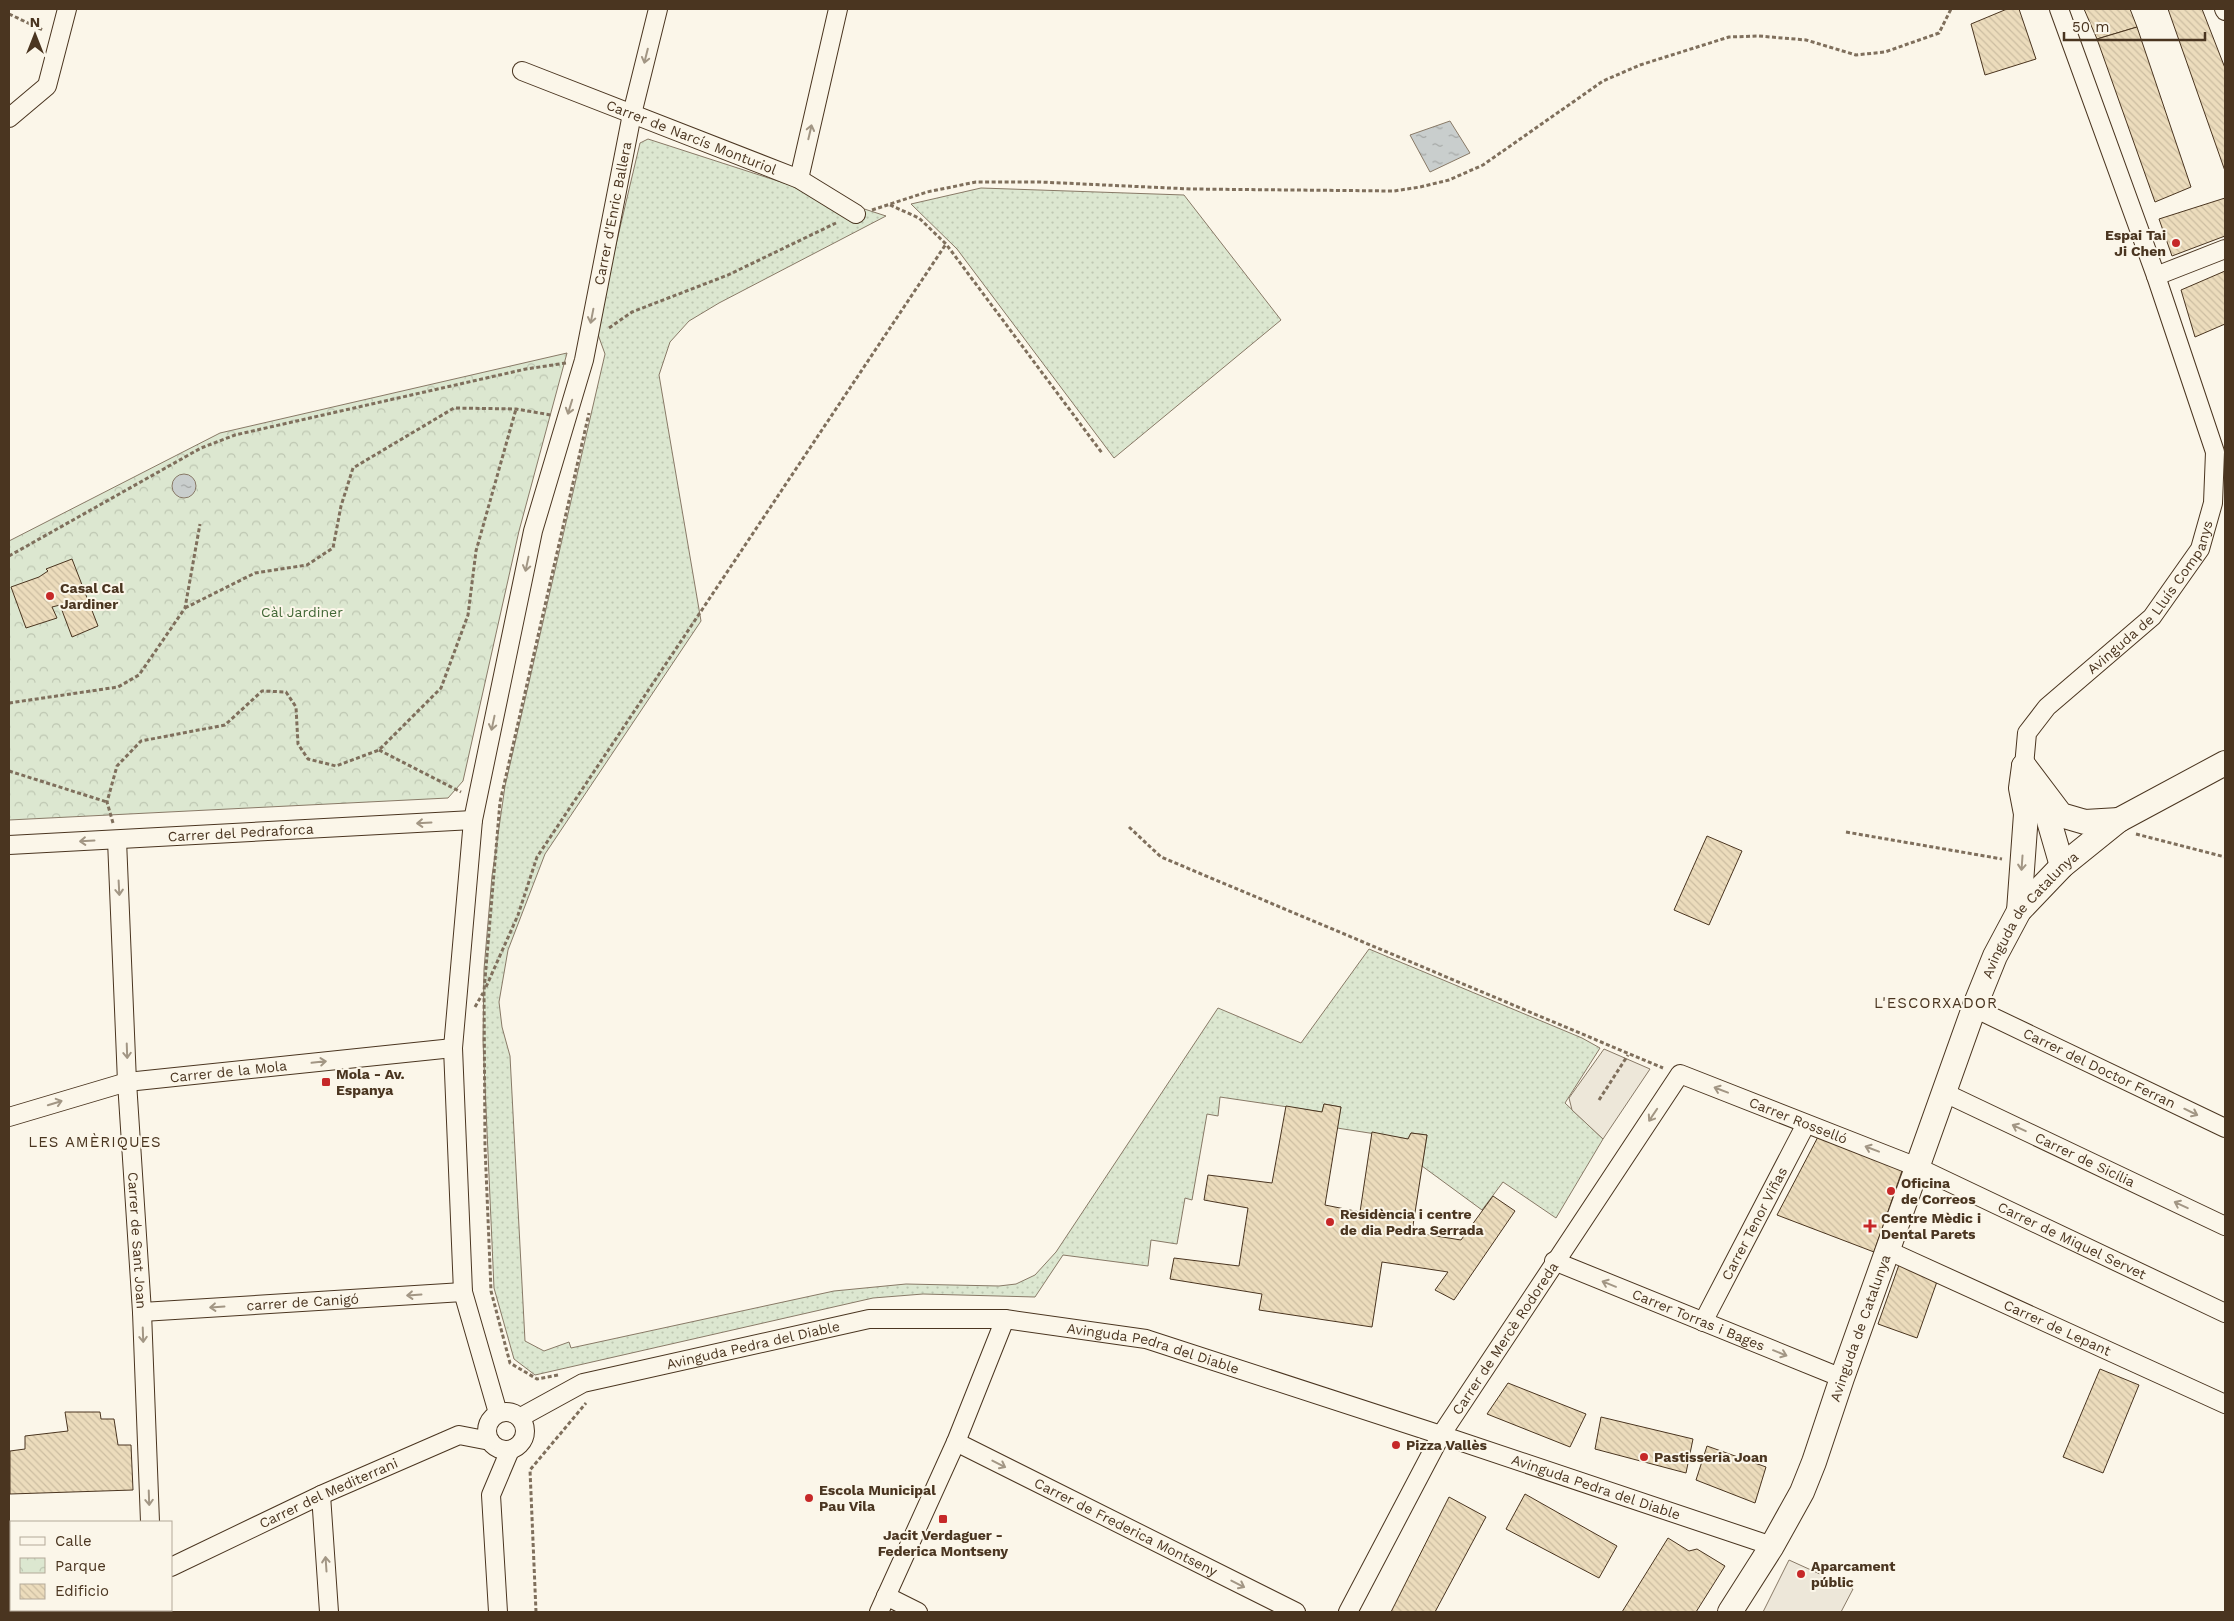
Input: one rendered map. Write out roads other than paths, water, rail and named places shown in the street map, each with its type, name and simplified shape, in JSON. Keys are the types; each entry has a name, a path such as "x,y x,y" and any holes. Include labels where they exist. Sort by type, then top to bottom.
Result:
{"street":[{"path":"9,118 47,86 67,9"},
{"name":"Carrer d'Enric Ballera","path":"498,1413 463,1292 452,1048 473,820 533,531 584,360 632,114 658,9"},
{"path":"799,179 838,9"},
{"name":"Avinguda de Lluís Companys","path":"2024,766 2027,733 2047,706 2152,617 2200,550 2213,503 2215,452 2156,276 2059,9"},
{"name":"Carrer de Narcís Monturiol","path":"522,71 799,179 856,214"},
{"path":"2156,276 2225,248"},
{"name":"Avinguda de Catalunya","path":"1730,1612 1772,1546 1802,1492 1889,1252 1917,1167 1974,1008 1996,956 2019,911 2062,866 2113,826 2225,763"},
{"path":"2024,766 2062,815 2085,822 2113,826"},
{"path":"2019,911 2026,814 2021,788 2024,766"},
{"path":"2039,786 2062,866"},
{"path":"2026,814 2043,845 2062,866"},
{"name":"Carrer del Pedraforca","path":"9,845 473,820"},
{"name":"Carrer de Sant Joan","path":"117,840 127,1082 142,1312 150,1521"},
{"name":"Carrer del Doctor Ferran","path":"1974,1008 2225,1128"},
{"name":"Carrer de la Mola","path":"9,1117 127,1082 452,1048"},
{"name":"Carrer Rosselló","path":"1680,1074 1917,1167"},
{"name":"Carrer de Mercè Rodoreda","path":"1348,1612 1441,1435 1680,1074"},
{"name":"Carrer de Sicília","path":"1945,1093 2225,1226"},
{"name":"Carrer Tenor Viñas","path":"1702,1322 1806,1124"},
{"name":"Carrer de Miquel Servet","path":"1917,1167 2225,1313"},
{"name":"Carrer de Lepant","path":"1889,1252 2225,1404"},
{"name":"Carrer Torras i Bages","path":"1554,1262 1842,1378"},
{"name":"carrer de Canigó","path":"142,1312 463,1292"},
{"name":"Avinguda Pedra del Diable","path":"521,1417 583,1384 869,1319 1005,1319 1146,1339 1772,1546"},
{"path":"879,1612 956,1442 1005,1319"},
{"path":"498,1612 491,1495 510,1450 522,1443 526,1430 521,1417 512,1412 498,1413 493,1417 487,1428 490,1441 497,1448 510,1450"},
{"name":"Carrer del Mediterrani","path":"172,1567 321,1496 459,1435 490,1441"},
{"name":"Carrer de Frederica Montseny","path":"956,1442 1296,1612"},
{"path":"321,1496 329,1612"},
{"path":"886,1596 918,1612"}],"water":[{"path":"1450,121 1470,153 1430,172 1410,135"},
{"path":"179,474 189,474 196,481 196,491 189,498 179,498 172,491 172,481"}],"place":[{"name":"Espai Tai Ji Chen","path":"2176,243"},
{"name":"Casal Cal Jardiner","path":"50,596"},
{"name":"Mola - Av. Espanya","path":"326,1082"},
{"name":"Oficina de Correos","path":"1891,1191"},
{"name":"Residència i centre de dia Pedra Serrada","path":"1330,1222"},
{"name":"Centre Mèdic i Dental Parets","path":"1870,1226"},
{"name":"Pizza Vallès","path":"1396,1445"},
{"name":"Pastisseria Joan","path":"1644,1457"},
{"name":"Escola Municipal Pau Vila","path":"809,1498"},
{"name":"Jacit Verdaguer - Federica Montseny","path":"943,1519"},
{"name":"Aparcament públic","path":"1801,1574"}],"district":[{"name":"L'ESCORXADOR","path":"1936,1003"},
{"name":"LES AMÈRIQUES","path":"95,1142"}],"park label":[{"name":"Càl Jardiner","path":"302,612"}]}
